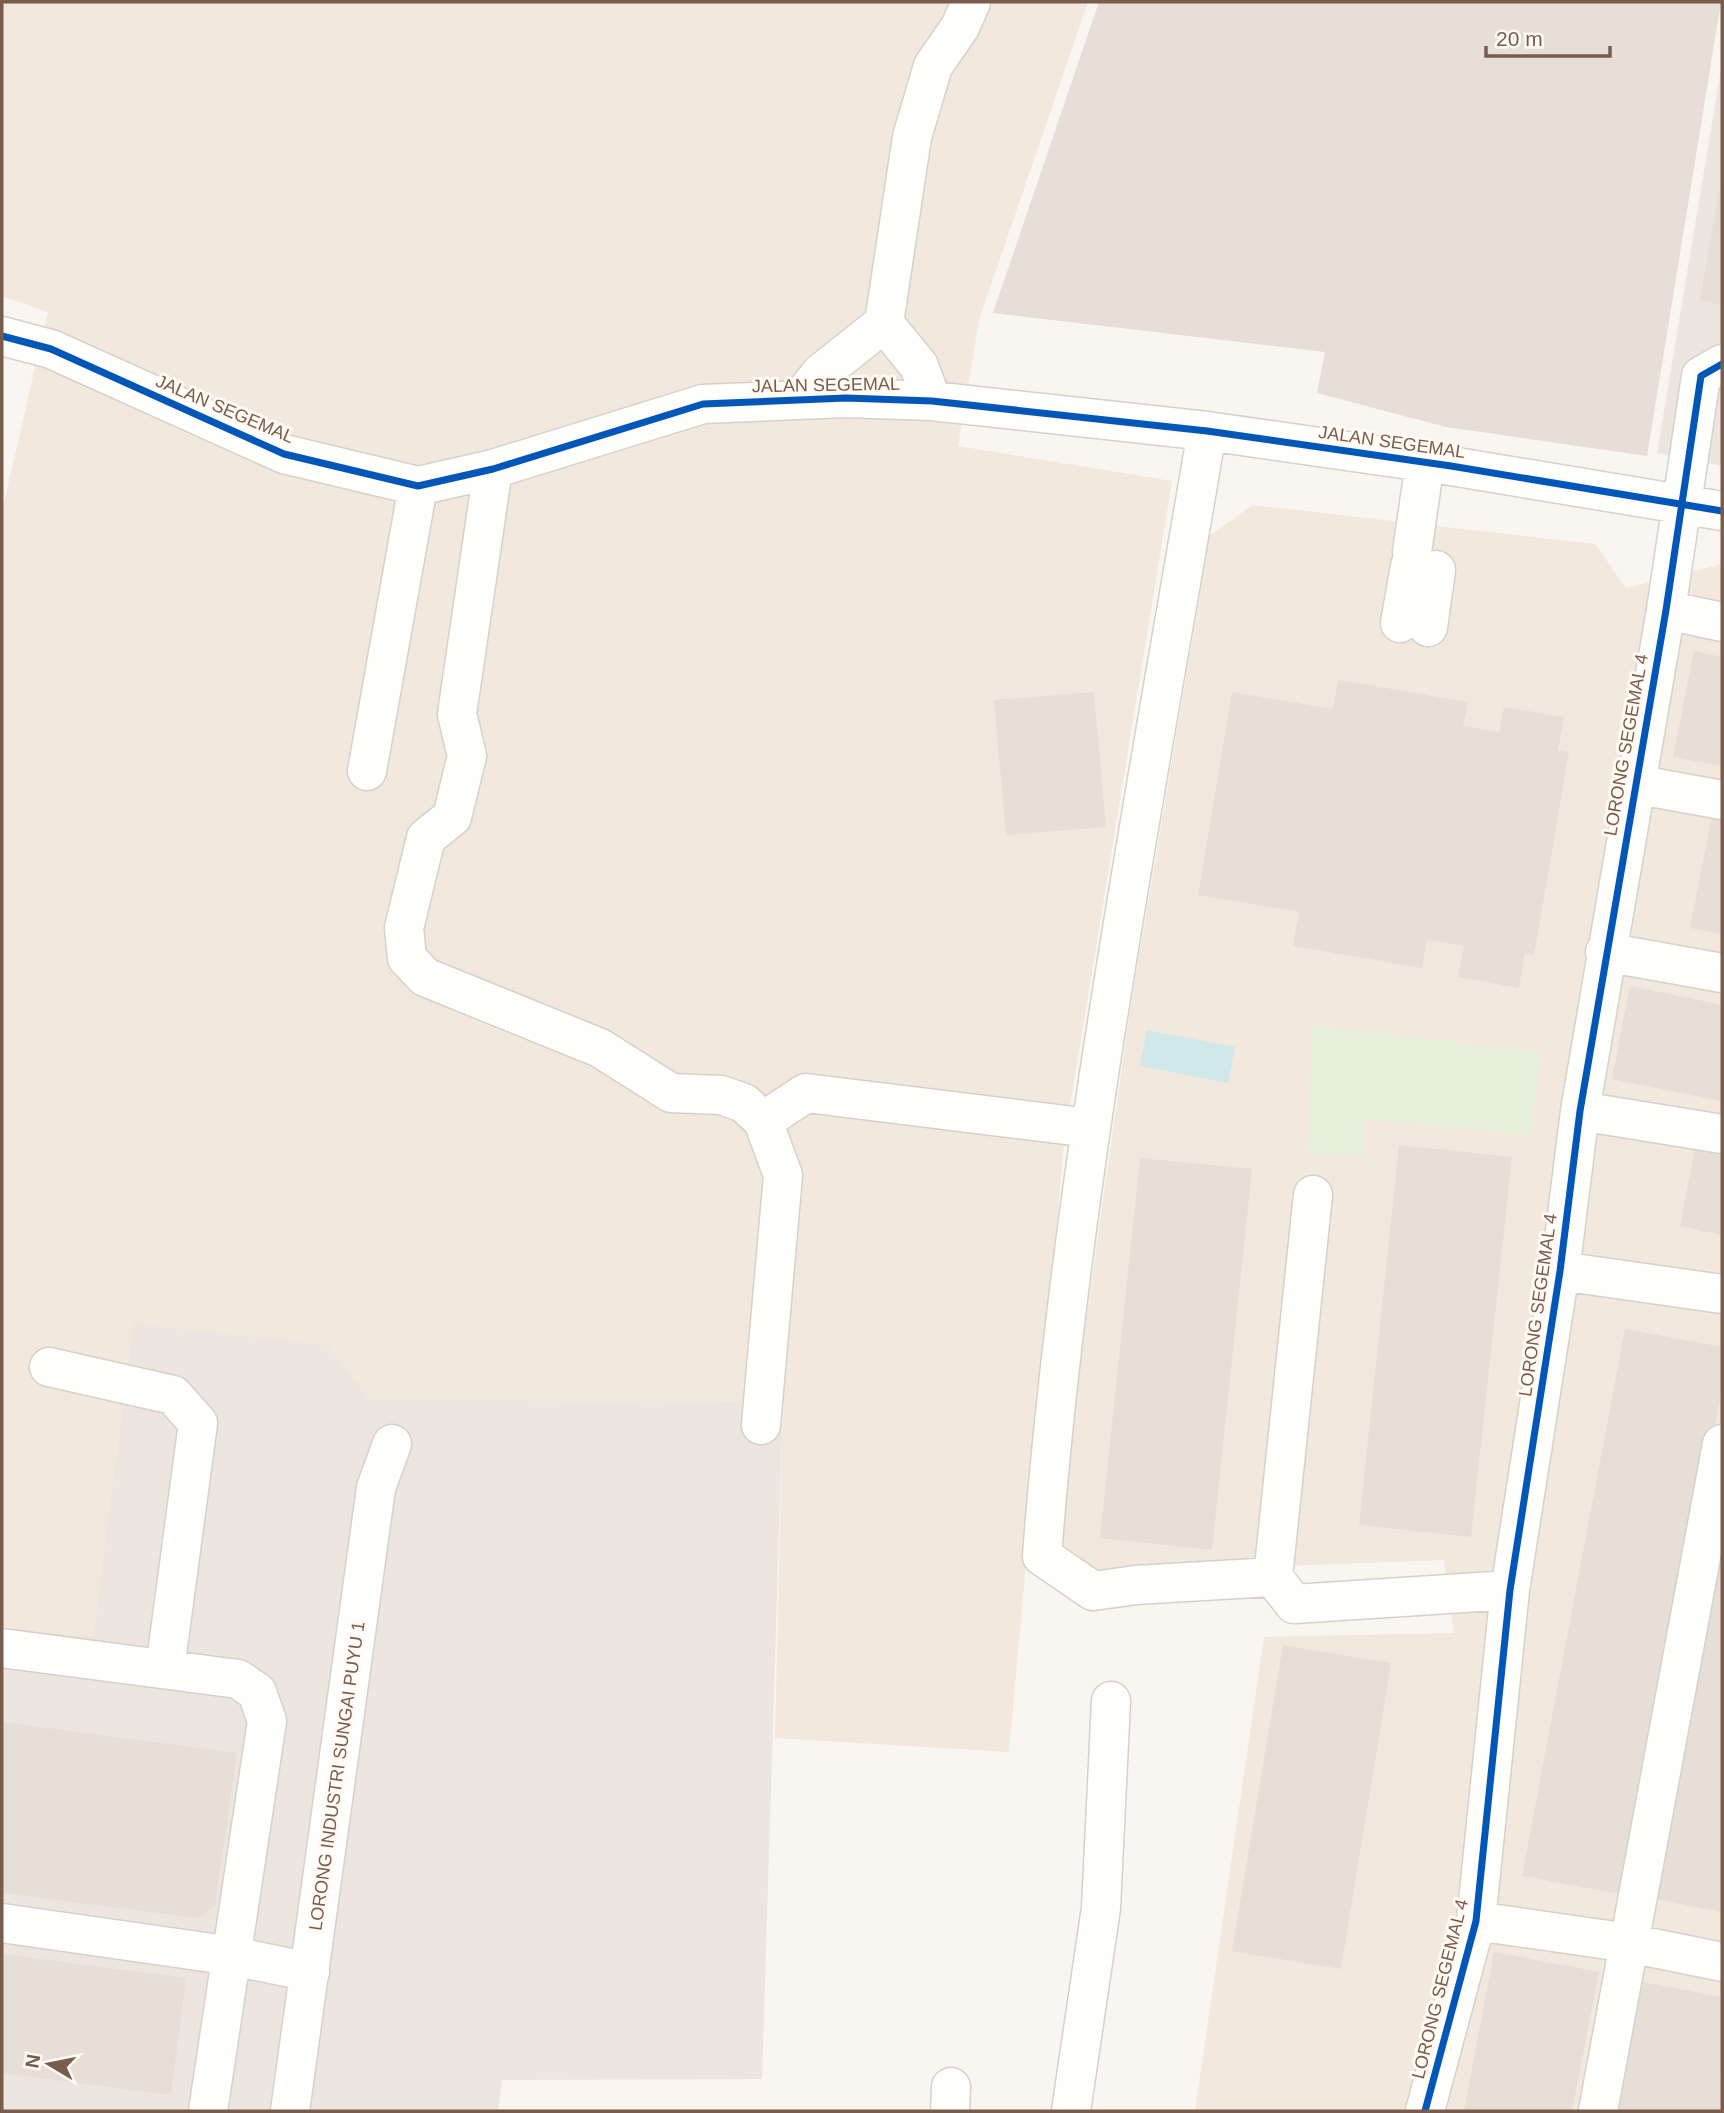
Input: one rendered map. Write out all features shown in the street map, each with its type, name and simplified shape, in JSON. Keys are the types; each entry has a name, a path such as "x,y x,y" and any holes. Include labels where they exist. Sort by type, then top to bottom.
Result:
{"street":[{"path":"800,400 821,373 884,323 912,137 933,66 960,27 971,2"},
{"path":"884,323 919,366 932,401"},
{"name":"JALAN SEGEMAL","path":"2,336 51,349 284,454 418,486 493,469 703,404 800,400 932,401 1207,431 1683,502 1722,511"},
{"name":"LORONG SEGEMAL 4","path":"1425,2111 1476,1921 1510,1590 1560,1271 1580,1111 1605,952 1666,610 1702,376 1722,364"},
{"path":"1207,431 1090,1128 1052,1430 1042,1556 1093,1591 1136,1585 1273,1577"},
{"path":"1414,625 1438,464"},
{"path":"493,469 457,714 467,756 452,817 426,838 404,928 407,958 425,976 600,1048 671,1093 721,1095 744,1103 763,1121 783,1175 761,1426"},
{"path":"367,771 418,486"},
{"path":"1666,610 1722,622"},
{"path":"1634,784 1722,800"},
{"path":"1605,952 1722,973"},
{"path":"763,1121 806,1093 1090,1128"},
{"path":"1580,1111 1722,1134"},
{"path":"1313,1195 1273,1577 1294,1604 1510,1590"},
{"path":"1560,1271 1722,1294"},
{"path":"49,1367 173,1395 198,1423 165,1669"},
{"name":"LORONG INDUSTRI SUNGAI PUYU 1","path":"290,2111 376,1488 392,1444"},
{"path":"1598,2111 1722,1444"},
{"path":"2,1648 238,1679 257,1692 267,1721 208,2111"},
{"path":"1071,2111 1101,1908 1111,1701"},
{"path":"1476,1921 1629,1943 1722,1962"},
{"path":"2,1923 233,1956 310,1972"}],"shaded area":[{"path":"2,2 1088,2 979,320 958,446 1172,481 1064,1144 1009,1752 775,1738 783,1402 368,1399 328,1345 133,1325 93,1638 2,1629 2,511 48,312 2,296"},
{"path":"1722,63 1722,466 1657,453"},
{"path":"1253,505 1595,544 1626,588 1722,564 1722,2111 1195,2111 1264,1637 1454,1633 1444,1560 1095,1573 1055,1538 1131,1004 1210,535"},
{"path":"133,1324 328,1345 369,1399 783,1402 762,2079 502,2080 498,2111 2,2111 2,1629 93,1637"}],"green space":[{"path":"1312,1025 1541,1053 1531,1136 1365,1119 1365,1156 1308,1154"}],"water":[{"path":"1147,1030 1235,1047 1228,1083 1140,1066"}],"building":[{"path":"1099,2 1721,2 1647,456 1446,427 1317,393 1325,352 993,313"},
{"path":"1722,180 1722,305 1700,300"},
{"path":"1694,651 1722,657 1722,766 1673,757"},
{"path":"1338,680 1468,702 1463,726 1499,732 1504,707 1564,717 1558,750 1569,752 1534,955 1525,953 1519,988 1458,977 1464,946 1427,940 1422,968 1293,946 1299,912 1198,895 1232,692 1333,709"},
{"path":"1094,692 1106,827 1006,835 994,700"},
{"path":"1712,815 1722,816 1722,934 1690,928"},
{"path":"1630,986 1722,1005 1722,1101 1612,1079"},
{"path":"1698,1133 1722,1138 1722,1235 1680,1226"},
{"path":"1399,1145 1512,1157 1471,1537 1359,1525"},
{"path":"1140,1158 1252,1169 1212,1550 1100,1538"},
{"path":"1625,1329 1722,1347 1722,1389 1626,1895 1522,1876"},
{"path":"1722,1555 1722,1912 1656,1899"},
{"path":"1283,1645 1391,1663 1341,1969 1232,1951"},
{"path":"2,1722 237,1753 215,1905 198,1918 2,1893"},
{"path":"1494,1952 1599,1972 1572,2111 1464,2111"},
{"path":"2,1954 186,1978 171,2095 2,2073"},
{"path":"1636,1981 1722,1997 1720,2111 1611,2111"}],"cycle path":[{"path":"2,336 51,349 284,454 418,486 493,469 703,404 846,398 932,401 1207,431 1451,466 1722,511"},
{"path":"1425,2111 1476,1921 1510,1590 1560,1271 1580,1111 1666,610 1701,376 1722,364"}]}
